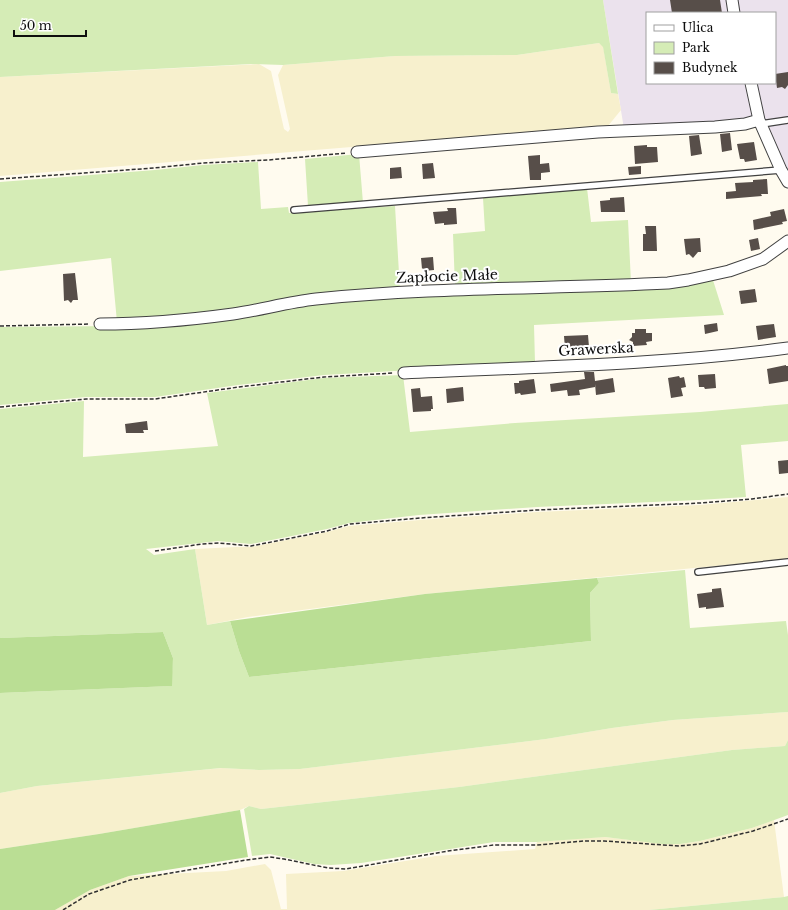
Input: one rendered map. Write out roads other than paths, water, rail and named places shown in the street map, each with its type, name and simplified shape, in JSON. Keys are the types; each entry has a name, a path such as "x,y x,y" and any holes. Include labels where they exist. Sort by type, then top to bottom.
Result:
{"street":[{"path":"732,0 734,12"},
{"path":"751,84 760,122 781,170 788,182"},
{"path":"357,152 598,132 722,126 760,122"},
{"name":"Zapłocie Małe","path":"100,324 176,321 234,314 314,299 401,292 643,284 688,280 729,271 763,258 788,241"},
{"name":"Grawerska","path":"404,372 668,360 788,348"}],"lane":[{"path":"760,122 788,120"},
{"path":"294,210 781,170"},
{"path":"698,572 788,562"}]}
